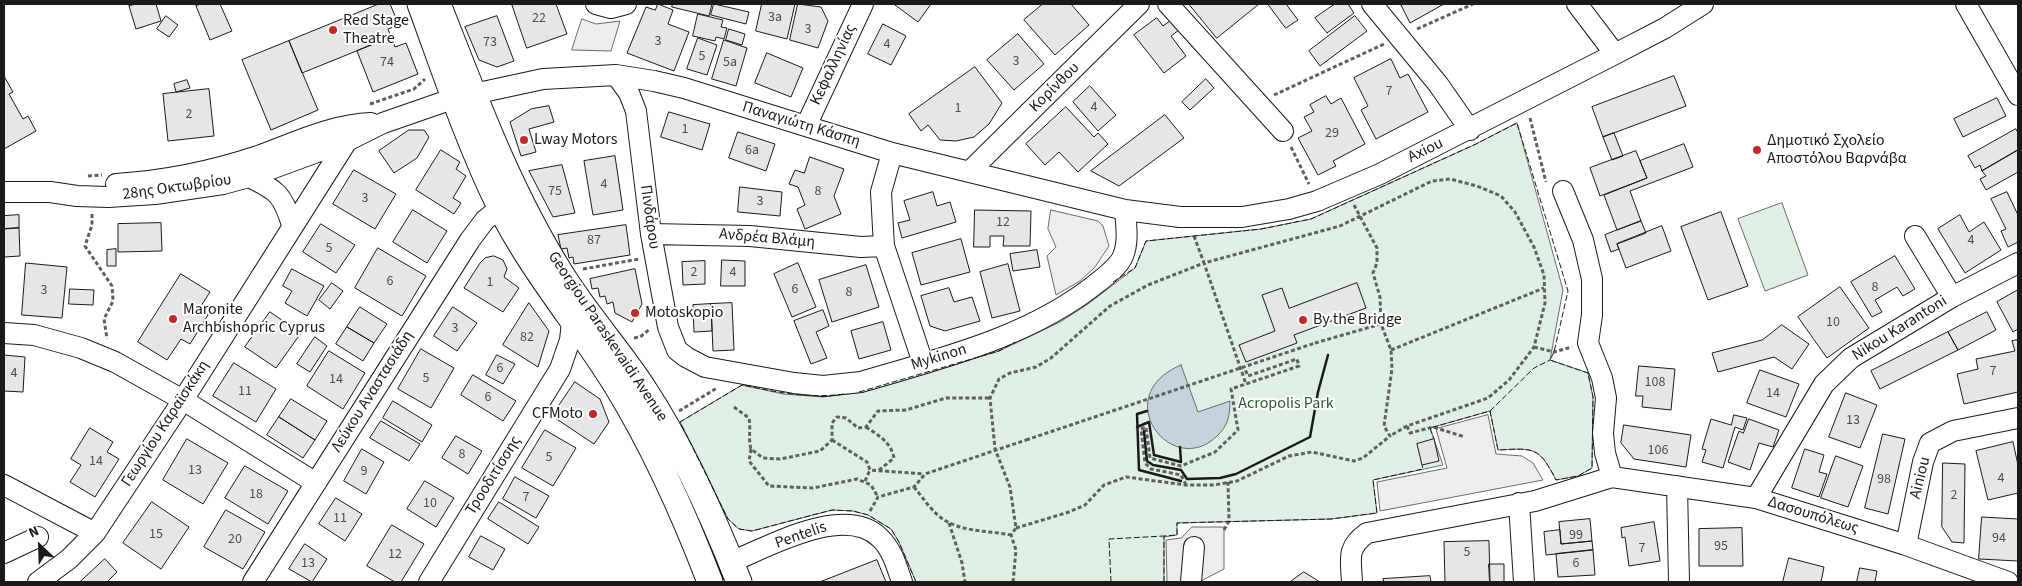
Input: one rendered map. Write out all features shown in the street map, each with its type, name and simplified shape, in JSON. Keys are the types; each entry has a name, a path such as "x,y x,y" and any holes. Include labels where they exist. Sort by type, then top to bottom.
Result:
{"main road":[{"path":"420,4 441,62 464,95"},
{"path":"438,4 464,95"},
{"name":"Georgiou Paraskevaidi Avenue","path":"464,95 500,208 524,250 572,322 606,352 664,420 735,572"},
{"name":"Georgiou Paraskevaidi Avenue","path":"464,95 523,207 606,352 686,520 710,582"}],"street":[{"name":"Κεφαλληνίας","path":"806,126 863,4"},
{"name":"Κορίνθου","path":"970,171 1139,4"},
{"path":"1168,4 1283,131"},
{"path":"1372,4 1401,36 1470,130"},
{"path":"1577,4 1615,54"},
{"name":"Axiou","path":"1125,210 1187,217 1233,217 1266,214 1317,201 1470,130 1615,54 1703,4"},
{"path":"1966,4 2018,95"},
{"name":"Παναγιώτη Κάσπη","path":"464,95 565,76 616,75 684,88 892,153 1125,210"},
{"name":"Πινδάρου","path":"616,75 629,93 636,111 654,256 666,317 671,340 686,358"},
{"name":"28ης Οκτωβρίου","path":"4,192 50,192 93,196 172,192 223,184 249,177 346,141 383,123 464,95"},
{"name":"28ης Οκτωβρίου","path":"50,192 78,186 163,178 208,169 256,156 343,127 361,123 383,123"},
{"name":"Γεωργίου Καραϊσκάκη","path":"38,582 69,559 95,533 183,400 346,141"},
{"path":"892,153 881,192 884,246 923,363"},
{"path":"249,177 275,190 286,206 292,225"},
{"path":"1563,191 1583,240 1592,278 1592,315 1588,343 1602,378 1606,398 1603,433 1612,477"},
{"name":"Λεύκου Αναστασιάδη","path":"253,582 470,240 485,220 500,208"},
{"name":"Mykinon","path":"686,358 705,367 794,383 823,386 861,382 997,340 1082,296 1107,275 1123,256 1127,237 1125,210"},
{"name":"Ανδρέα Βλάμη","path":"651,234 750,236 861,246 884,246"},
{"path":"1915,236 1952,297"},
{"name":"Nikou Karantoni","path":"1756,498 1824,384 1851,358 1952,297 2018,263"},
{"name":"Τροοδιτίσσης","path":"429,582 560,369 570,340 572,322"},
{"path":"4,332 34,335 101,356 183,400 316,483"},
{"path":"560,369 606,352"},
{"name":"Ainiou","path":"1906,545 1923,462 1930,443 1953,431 2018,418"},
{"name":"Δασουπόλεως","path":"1352,582 1350,554 1356,542 1367,533 1535,501 1612,477 1756,498 1906,545 2008,582"},
{"path":"4,485 95,533"},
{"path":"1677,486 1680,582"},
{"path":"1520,503 1524,582"},
{"name":"Pentelis","path":"735,572 832,525 847,524 863,527"},
{"path":"863,527 879,537 888,548 902,582"},
{"path":"4,553 38,537"},
{"path":"1191,582 1194,547"}],"path":[{"path":"1257,103 1473,4"},
{"path":"368,105 414,88 428,77 428,66 441,62"},
{"path":"1530,116 1536,142"},
{"path":"1283,131 1317,201"},
{"path":"84,176 103,175"},
{"path":"1011,535 1016,528 1069,512 1085,505 1104,485 1126,477 1186,485 1237,480 1289,456 1312,452 1354,461 1363,458 1390,436 1407,426 1488,398 1509,380 1534,347 1545,303 1543,268 1515,212 1501,196 1477,186 1450,179 1432,181 1340,226 1204,263 1148,285 1110,306 1051,358 1036,367 1010,373 1000,379 990,398 995,449 1010,487 1016,528"},
{"path":"1346,188 1376,248 1376,263 1373,273 1380,297 1380,324 1391,350 1392,369 1384,426 1390,436"},
{"path":"93,196 92,224 85,246 112,286 113,301 104,319 103,328 107,335 101,356"},
{"path":"1187,217 1246,384"},
{"path":"560,273 654,256"},
{"path":"1391,350 1544,288"},
{"path":"606,352 640,337 666,317"},
{"path":"870,470 925,474 1315,343 1380,324"},
{"path":"1534,347 1554,352"},
{"path":"1186,485 1181,475 1151,468 1145,463 1141,429 1146,427 1150,458 1181,466 1215,452 1238,430 1231,389 1299,366 1297,359 1248,376 1244,367"},
{"path":"664,420 742,373"},
{"path":"751,450 763,458 780,459 820,451 832,440 832,423 837,417 846,418 858,428 866,426 878,411 906,410 946,398 990,398"},
{"path":"734,407 749,418 751,430 748,440 751,450 749,461 769,486 813,488 857,480 871,485 878,497"},
{"path":"866,426 888,443 893,451 894,458 878,472"},
{"path":"1407,426 1410,433 1434,426 1436,429 1464,438"},
{"path":"832,440 868,462 870,470 864,481"},
{"path":"863,527 878,497 914,487 925,474"},
{"path":"1224,530 1229,522 1228,482"},
{"path":"914,487 938,514 949,523 973,530 1011,535"},
{"path":"949,523 962,563 965,582"},
{"path":"1011,535 1016,550 1013,582"}],"green space":[{"name":"Acropolis Park","path":"1517,123 1563,290 1550,360 1588,373 1593,397 1592,468 1578,476 1556,480 1545,461 1535,452 1520,449 1498,450 1490,411 1430,428 1443,465 1373,480 1377,513 1331,519 1177,523 1177,535 1164,537 1164,582 916,582 899,542 891,529 868,515 853,511 832,510 752,531 739,529 728,519 680,422 742,385 783,394 823,397 863,392 999,351 1060,322 1088,304 1135,268 1146,241 1261,229 1311,219 1476,144"},
{"path":"1782,203 1808,275 1765,291 1738,219"}],"shaded area":[{"path":"582,19 596,24 620,21 611,51 572,50"},
{"path":"1051,210 1098,221 1103,226 1109,246 1095,267 1080,281 1056,295 1047,256 1056,247 1048,229"},
{"path":"1181,365 1198,412 1230,401 1229,416 1224,428 1217,436 1199,447 1182,448 1166,441 1154,429 1148,413 1149,395 1159,379"},
{"path":"1488,415 1496,454 1522,456 1533,463 1543,480 1380,511 1377,482 1447,468 1436,429"},
{"path":"1192,527 1224,527 1224,569 1199,582 1167,582 1166,540 1181,538"}],"building":[{"path":"156,4 161,21 136,29 129,6"},
{"path":"201,4 220,4 232,31 210,40 196,6"},
{"path":"379,4 390,4 399,25 388,29 391,37 302,73 289,41"},
{"path":"512,4 556,4 567,34 527,48"},
{"path":"658,4 673,10 668,24 689,32 674,71 627,53 646,7 655,10"},
{"path":"673,4 712,4 709,16 672,7"},
{"path":"714,4 749,12 746,24 711,15"},
{"path":"762,4 795,4 787,39 756,31"},
{"path":"798,4 821,7 828,21 818,48 790,40"},
{"path":"896,4 931,4 918,22"},
{"path":"1043,4 1071,4 1089,25 1055,55 1024,20"},
{"path":"1189,4 1259,4 1217,38"},
{"path":"1268,4 1286,4 1298,20 1286,28"},
{"path":"1335,4 1348,4 1354,13 1327,33 1315,18"},
{"path":"1444,4 1410,23 1401,5"},
{"path":"698,14 723,20 721,27 727,28 724,39 716,37 715,41 693,36"},
{"path":"166,16 178,25 169,37 157,29"},
{"path":"497,16 514,61 497,67 479,60 465,27"},
{"path":"1355,16 1367,31 1320,66 1309,51"},
{"path":"1157,18 1163,26 1171,20 1179,30 1171,36 1186,56 1164,73 1134,35"},
{"path":"883,24 906,36 891,65 868,54"},
{"path":"729,29 745,34 742,45 726,40"},
{"path":"1018,34 1044,64 1014,90 987,60"},
{"path":"391,37 395,47 406,43 418,74 373,92 357,51"},
{"path":"698,38 717,45 707,75 687,69"},
{"path":"724,40 747,48 736,86 712,79"},
{"path":"289,41 318,110 271,130 242,60"},
{"path":"767,53 803,68 791,97 755,83"},
{"path":"1391,59 1400,78 1408,74 1428,112 1376,139 1361,110 1368,106 1354,78"},
{"path":"975,67 1002,103 989,124 974,137 956,141 940,140 928,125 921,131 909,114"},
{"path":"4,76 13,92 9,94 23,119 28,116 36,131 4,149"},
{"path":"1674,76 1686,106 1603,137 1592,107"},
{"path":"1206,79 1214,88 1190,110 1182,102"},
{"path":"187,80 190,88 176,92 174,84"},
{"path":"1090,86 1116,115 1098,131 1073,102"},
{"path":"209,89 214,136 168,141 163,94"},
{"path":"1326,96 1331,104 1341,98 1365,144 1333,161 1336,166 1318,175 1298,138 1312,131 1304,117 1314,112 1310,105"},
{"path":"1997,98 2006,116 1963,137 1954,119"},
{"name":"Lway Motors","path":"549,106 554,122 529,129 536,152 521,156 510,122 531,109"},
{"path":"1066,107 1094,137 1098,133 1108,144 1078,172 1059,152 1045,165 1026,144"},
{"path":"669,112 710,124 702,150 661,137"},
{"path":"1165,115 1184,138 1119,186 1091,171"},
{"path":"2016,129 2018,133 2018,150 1982,171 1980,165 1975,168 1968,156"},
{"path":"409,130 424,130 429,137 417,158 394,173 379,151"},
{"path":"738,132 775,144 766,171 729,158"},
{"path":"1614,133 1623,156 1612,160 1603,137"},
{"path":"1684,144 1693,167 1630,191 1641,221 1617,230 1604,195 1647,178 1640,161"},
{"path":"441,150 460,162 456,169 466,176 453,198 461,203 454,214 416,190"},
{"path":"2018,150 2018,172 1986,190 1980,179 1986,176 1982,171"},
{"path":"1636,151 1647,178 1600,196 1590,168"},
{"path":"615,156 623,210 593,215 584,161"},
{"path":"810,157 844,169 834,196 841,214 805,229 797,209 805,205 798,187 789,184 795,170 804,173"},
{"path":"562,165 575,213 553,217 529,171"},
{"path":"354,170 396,194 375,229 333,204"},
{"path":"740,187 782,192 780,216 738,212"},
{"path":"933,192 937,206 950,202 956,222 902,238 898,223 910,220 904,201"},
{"path":"2007,192 2018,215 2018,242 2008,247 2001,231 2006,229 1991,199"},
{"path":"413,210 447,231 427,263 393,242"},
{"path":"975,210 1031,211 1030,246 1003,246 1004,236 990,236 990,247 974,247"},
{"path":"1721,212 1748,286 1708,300 1681,227"},
{"path":"19,215 19,228 4,229 4,216"},
{"path":"1960,215 1969,232 1984,222 2001,250 1965,273 1938,229"},
{"path":"1641,221 1646,233 1617,244 1619,249 1611,252 1605,235"},
{"path":"161,223 162,251 118,252 118,224"},
{"path":"321,224 355,245 336,273 303,252"},
{"path":"626,225 630,255 574,264 573,257 569,258 567,248 561,249 558,235"},
{"path":"1662,226 1671,251 1626,268 1617,244"},
{"path":"19,228 20,256 4,257 4,229"},
{"path":"961,239 970,272 921,285 912,253"},
{"path":"378,248 426,276 402,316 355,288"},
{"path":"116,249 116,266 107,266 107,250"},
{"path":"1037,250 1040,267 1013,271 1010,254"},
{"path":"494,256 503,260 507,269 504,277 519,288 503,312 464,288 480,263 485,258"},
{"path":"1895,256 1915,289 1903,296 1897,287 1875,300 1882,312 1872,317 1851,282"},
{"path":"722,260 745,261 745,286 721,286"},
{"path":"705,261 705,284 683,285 682,262"},
{"path":"26,263 67,267 62,318 22,315"},
{"path":"798,263 816,307 792,317 774,274"},
{"path":"1008,264 1020,311 992,318 980,272"},
{"path":"866,265 879,307 832,322 819,280"},
{"path":"292,269 324,286 307,316 285,303 292,291 283,286"},
{"path":"635,269 642,304 632,322 615,313 613,302 607,304 605,296 600,297 598,288 592,289 590,279"},
{"path":"181,274 210,292 199,309 208,315 190,344 181,339 167,360 138,342"},
{"path":"332,283 343,291 330,309 319,300"},
{"name":"By the Bridge","path":"1357,283 1366,308 1294,335 1297,343 1246,362 1239,345 1275,331 1262,295 1282,288 1289,308"},
{"path":"1840,287 1869,328 1827,358 1798,317"},
{"path":"949,288 954,302 972,297 980,321 945,331 930,326 921,296"},
{"path":"70,289 94,290 93,305 69,304"},
{"path":"2018,290 2018,329 2013,332 1997,302"},
{"path":"529,303 549,331 538,367 503,345"},
{"path":"732,303 734,350 713,351 711,304"},
{"path":"711,304 712,331 694,332 693,305"},
{"path":"360,307 387,324 374,343 347,327"},
{"path":"453,307 477,323 457,351 434,336"},
{"path":"823,310 829,326 816,332 827,358 811,364 794,321"},
{"path":"270,312 301,333 276,368 245,347"},
{"path":"1987,312 1996,330 1958,350 1948,332"},
{"path":"883,322 891,350 859,359 851,331"},
{"path":"1782,325 1809,344 1792,369 1774,357 1718,372 1712,353 1762,340"},
{"path":"347,327 374,343 363,361 336,344"},
{"path":"1948,332 1958,350 1880,389 1871,371"},
{"path":"315,337 327,346 310,372 297,364"},
{"path":"2018,340 2018,392 1964,404 1957,374 1978,369 1976,359 2015,351 2012,341"},
{"path":"421,349 454,368 431,408 398,389"},
{"path":"329,351 365,373 343,409 307,386"},
{"path":"4,355 25,357 23,392 4,391"},
{"path":"497,355 515,364 503,384 486,375"},
{"path":"234,363 276,389 256,422 213,396"},
{"path":"1639,366 1675,369 1671,410 1642,407 1643,396 1636,396"},
{"path":"1760,370 1799,384 1786,417 1747,403"},
{"path":"473,375 516,401 503,421 461,395"},
{"path":"575,382 600,399 609,422 594,444 552,416"},
{"path":"1846,393 1877,405 1860,448 1829,437"},
{"path":"291,399 327,421 315,440 279,417"},
{"path":"393,401 432,425 422,442 383,418"},
{"path":"1734,415 1747,418 1743,430 1735,427 1723,468 1702,462 1706,450 1702,449 1711,419 1731,425"},
{"path":"279,417 315,440 303,458 267,435"},
{"path":"1749,419 1779,430 1773,447 1759,443 1750,470 1728,462 1739,431 1743,433"},
{"path":"381,421 420,444 409,461 370,438"},
{"path":"1624,425 1691,435 1686,467 1634,459 1621,443"},
{"path":"90,428 113,442 107,452 119,459 95,497 70,482 81,465 71,459"},
{"path":"545,430 576,448 553,486 522,468"},
{"path":"1883,434 1905,439 1888,514 1865,508"},
{"path":"456,436 482,451 468,474 442,458"},
{"path":"187,439 228,463 203,504 163,480"},
{"path":"1434,439 1439,461 1422,465 1417,444"},
{"path":"2013,442 2018,465 2018,493 1988,500 1976,451"},
{"path":"362,449 384,462 366,494 344,481"},
{"path":"1805,449 1824,455 1819,472 1827,474 1819,497 1792,488"},
{"path":"1836,456 1863,466 1848,507 1821,498"},
{"path":"1943,463 1965,464 1964,543 1952,542 1942,527"},
{"path":"245,466 288,491 268,524 225,498"},
{"path":"515,477 549,496 536,518 503,499"},
{"path":"425,481 454,498 436,527 407,509"},
{"path":"336,498 362,514 345,541 319,524"},
{"path":"152,502 189,527 161,569 123,543"},
{"path":"499,502 539,527 528,544 488,519"},
{"path":"226,510 265,532 243,569 204,547"},
{"path":"1982,517 2018,519 2018,561 1979,559"},
{"path":"1590,519 1592,541 1561,544 1559,522"},
{"path":"1654,522 1660,561 1629,566 1625,537 1622,538 1621,528"},
{"path":"392,525 424,544 401,582 395,582 367,566"},
{"path":"1742,528 1743,566 1699,566 1699,529"},
{"path":"1560,530 1561,544 1592,541 1593,550 1546,555 1544,532"},
{"path":"481,536 505,549 493,570 469,557"},
{"path":"1489,541 1490,582 1445,582 1444,542"},
{"path":"305,544 327,559 312,582 289,569"},
{"path":"1593,550 1595,575 1558,577 1556,554"},
{"path":"1789,558 1824,567 1821,582 1783,582"},
{"path":"105,559 117,572 107,582 80,582"},
{"path":"877,560 886,582 820,582"},
{"path":"1489,564 1504,564 1504,582 1490,582"},
{"path":"1860,568 1877,571 1875,582 1857,582"},
{"path":"1304,572 1320,582 1290,582"},
{"path":"1430,576 1431,582 1384,582 1383,579"}],"fence":[{"path":"1113,282 1135,268 1146,241 1261,229 1311,219 1476,144 1517,123 1568,291 1554,352 1550,360 1588,373 1593,397 1592,468 1578,476 1556,480 1545,461 1535,452 1520,449 1498,450 1490,411 1430,428 1434,439"},
{"path":"859,392 999,351 1015,342"},
{"path":"1490,411 1534,368 1550,360"},
{"path":"844,394 805,395 742,385 680,422 728,519 739,529 752,531 832,510 853,511 868,515 891,529 899,542 916,582"},
{"path":"1164,582 1164,536 1177,535 1177,523 1331,519 1377,513 1373,480 1423,469 1422,465"},
{"path":"1111,582 1109,539 1164,536"}],"wall":[{"path":"1144,431 1147,461 1153,465 1181,470 1187,479 1220,478 1236,474 1310,437 1318,392 1328,355"},
{"path":"1147,411 1137,414 1139,470 1181,481"},
{"path":"1137,427 1149,422 1154,455 1181,462 1180,447"}],"place":[{"name":"Red Stage Theatre","path":"333,30"},
{"name":"Lway Motors","path":"524,140"},
{"name":"Δημοτικό Σχολείο Αποστόλου Βαρνάβα","path":"1757,150"},
{"name":"Motoskopio","path":"635,313"},
{"name":"Maronite Archbishopric Cyprus","path":"173,319"},
{"name":"By the Bridge","path":"1303,320"},
{"name":"CFMoto","path":"593,414"}]}
